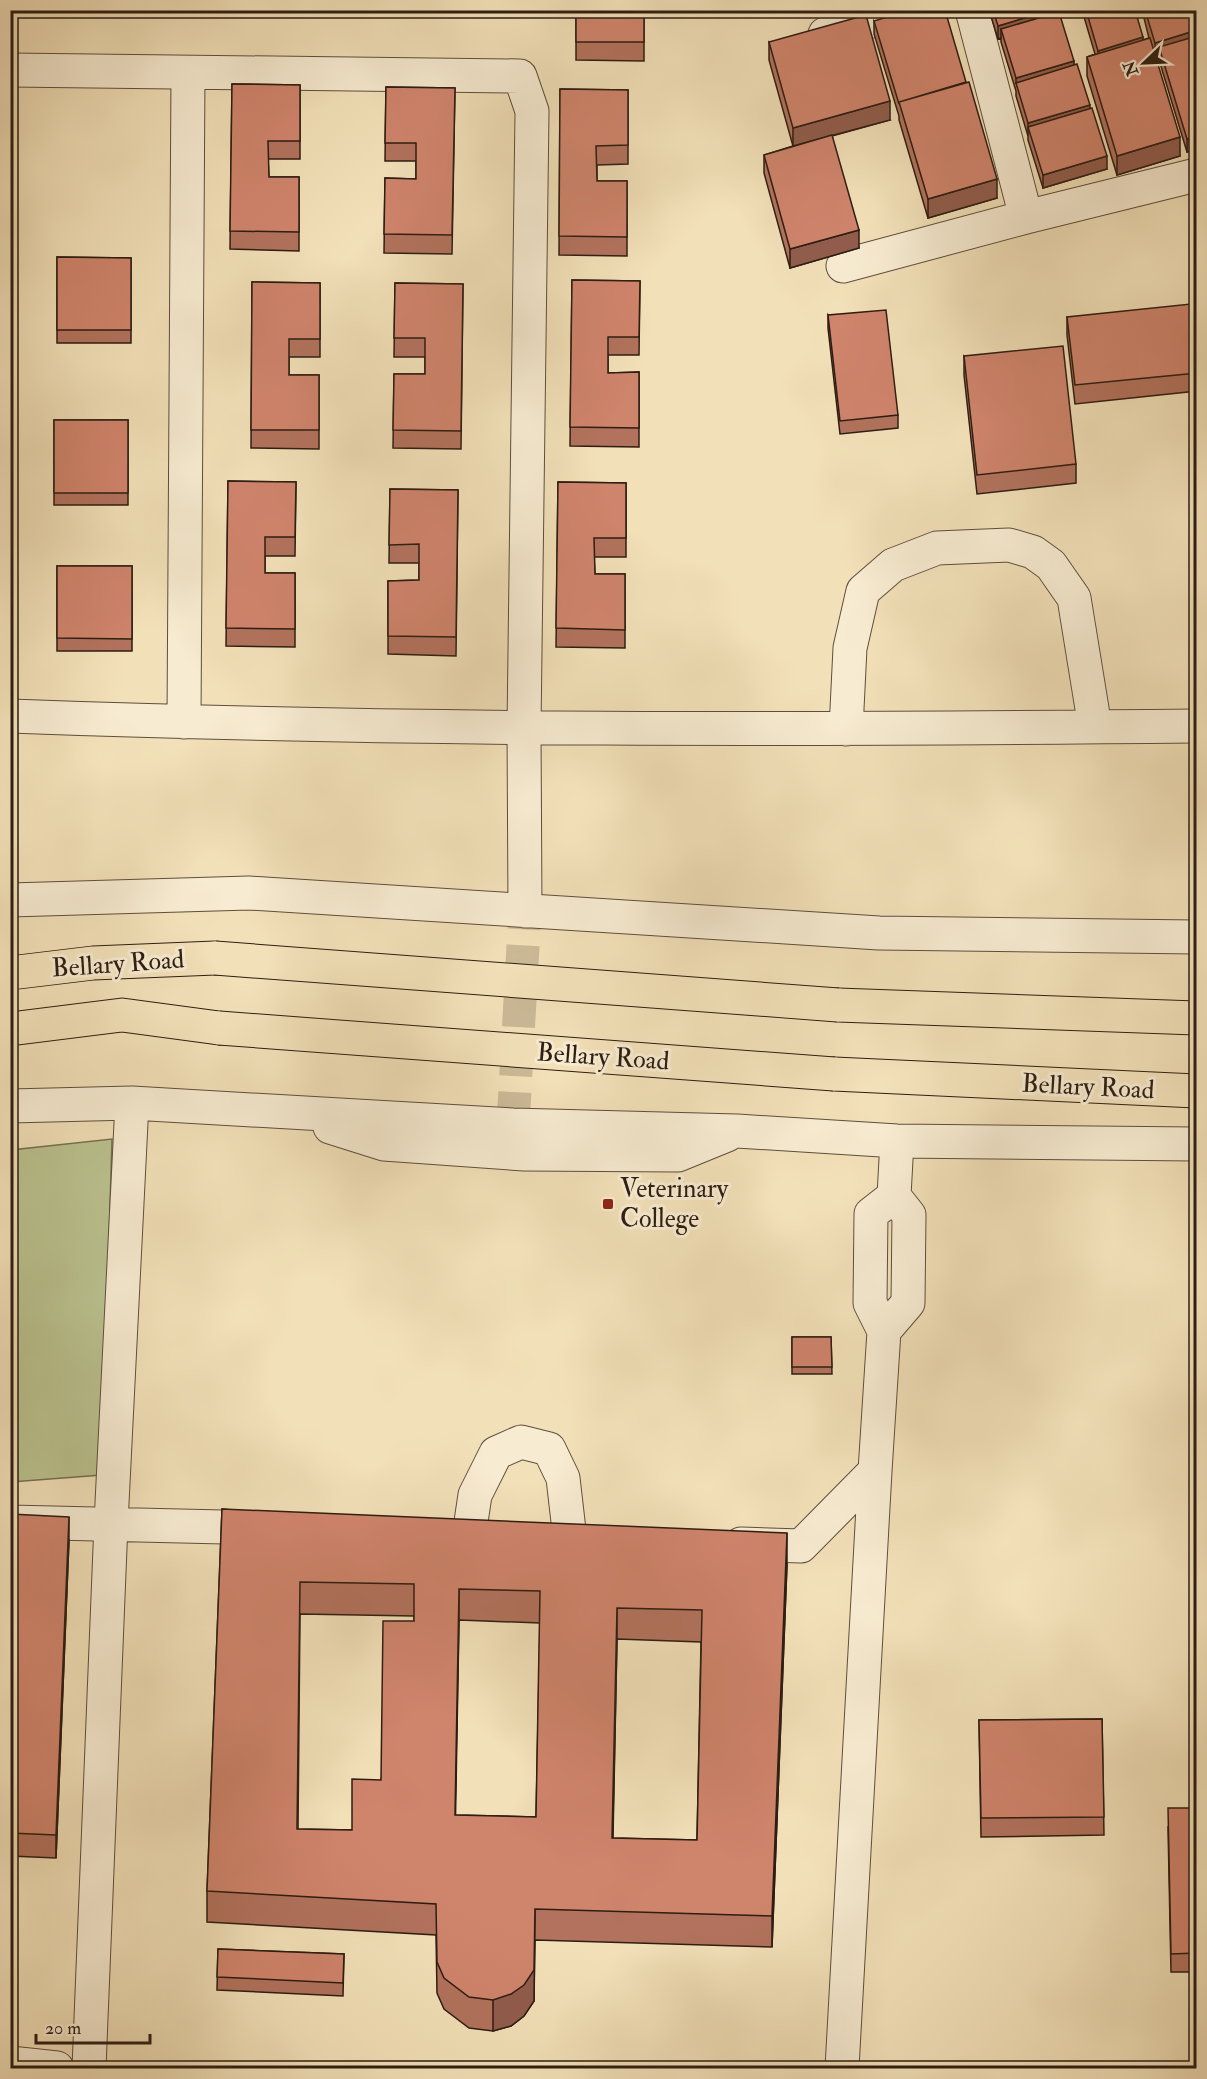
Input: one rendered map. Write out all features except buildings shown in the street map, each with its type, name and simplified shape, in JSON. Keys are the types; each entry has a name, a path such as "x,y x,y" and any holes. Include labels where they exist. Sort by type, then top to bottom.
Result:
{"highway":[{"name":"Bellary Road","path":"10,973 93,963 215,958 838,1005 1197,1018"},
{"name":"Bellary Road","path":"10,1029 122,1015 219,1028 834,1074 1197,1091"}],"street":[{"path":"796,41 910,10"},
{"path":"972,10 1026,217"},
{"path":"10,70 520,76 532,111 524,728 525,910"},
{"path":"184,722 188,73"},
{"path":"843,266 1026,217 1197,175"},
{"path":"846,729 850,648 863,591 893,565 937,548 1009,545 1033,552 1051,565 1074,598 1095,727"},
{"path":"10,716 184,722 524,728 846,729 1197,726"},
{"path":"10,900 249,893 879,933 1197,937"},
{"path":"88,2068 111,1523 132,1104"},
{"path":"10,1106 132,1104 513,1125 737,1131 897,1141 1197,1144"},
{"path":"842,2068 884,1331 870,1303 871,1214 894,1197 897,1141"},
{"path":"502,1536 457,1535 496,1453 521,1442 549,1449 563,1478 570,1539"},
{"path":"709,1543 801,1546 875,1471"},
{"path":"10,1522 302,1529"},
{"path":"536,1538 605,1540"},
{"path":"10,2063 57,2068"}],"green space":[{"path":"112,1139 102,1475 11,1482 11,1150"}],"tunnel":[{"path":"513,1125 525,911"}],"place":[{"name":"Veterinary College","path":"608,1204"}]}
